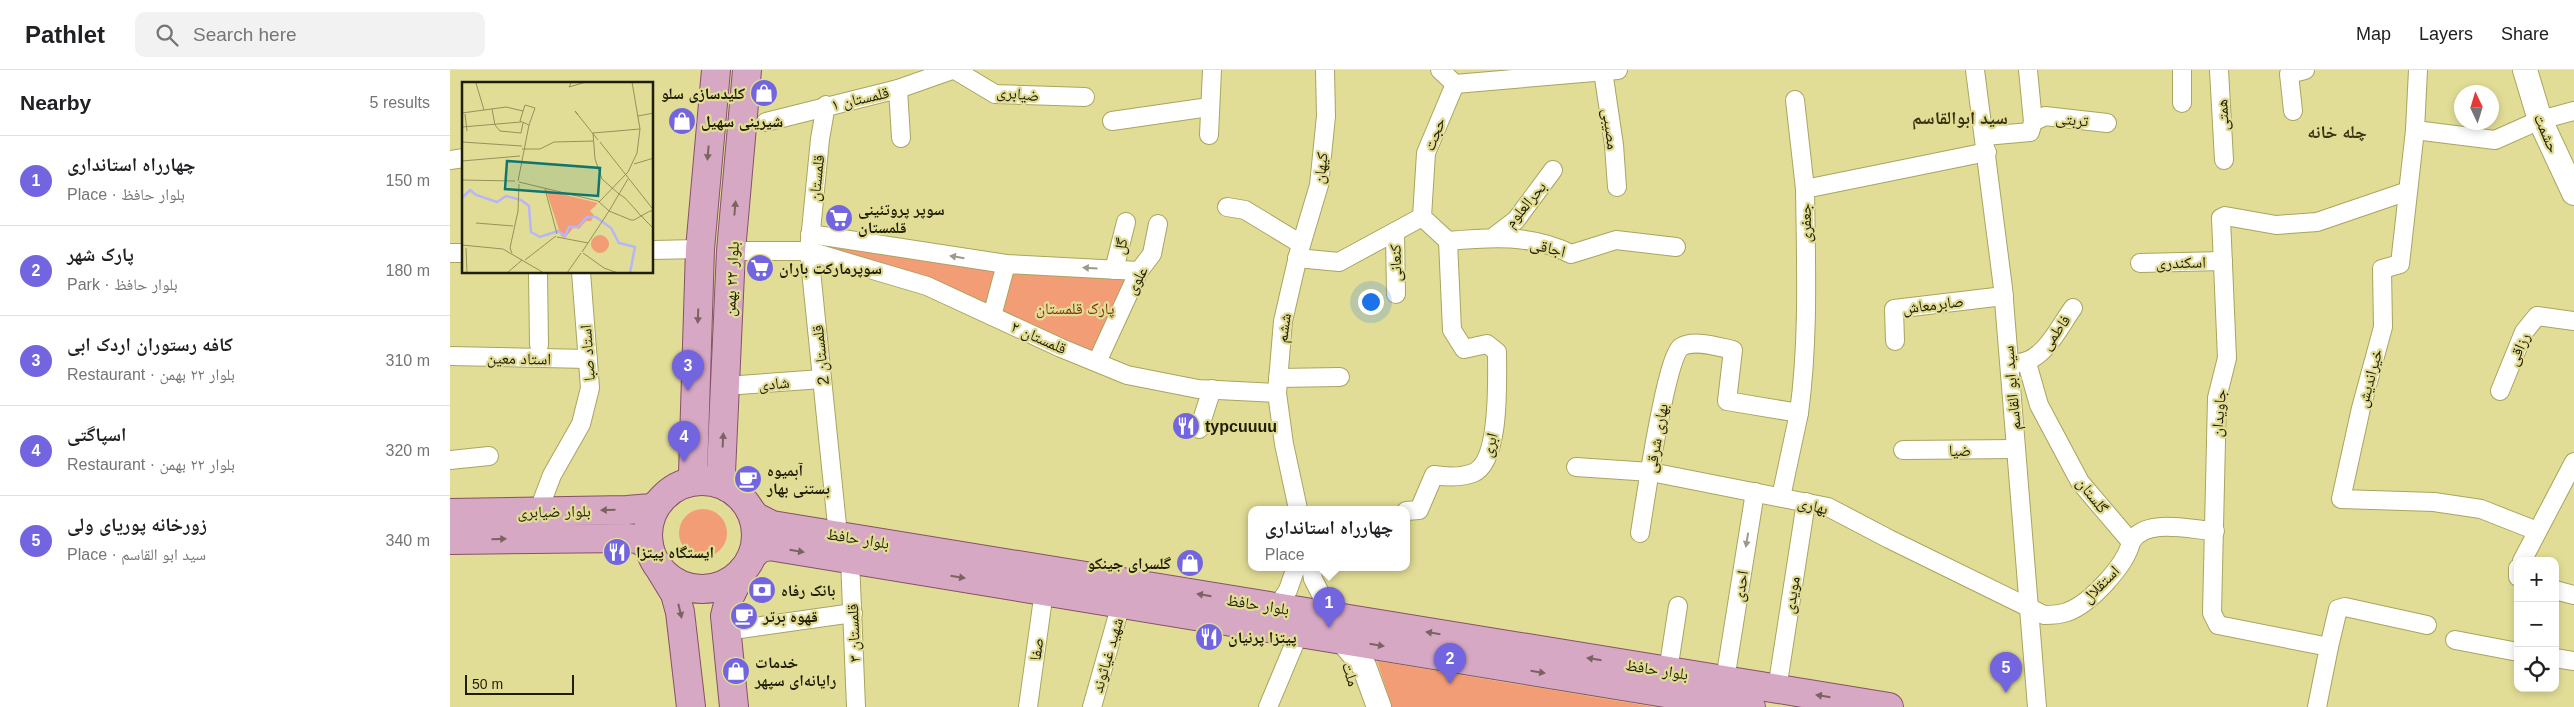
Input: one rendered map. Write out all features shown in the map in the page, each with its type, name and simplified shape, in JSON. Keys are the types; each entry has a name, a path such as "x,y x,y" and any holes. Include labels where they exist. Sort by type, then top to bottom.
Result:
{"main road":[{"name":"بلوار ۲۲ بهمن","path":"690,482 693,473 700,249 716,70"},
{"name":"بلوار ۲۲ بهمن","path":"727,487 721,473 731,252 748,70"},
{"path":"700,249 731,252"},
{"path":"691,707 680,612 675,594 654,557 648,527 656,505 669,492 690,482 709,481 727,487 742,498 750,510 756,533 748,562 726,606 726,631 734,707"},
{"name":"بلوار ضیابری","path":"450,513 627,510 651,508 656,505"},
{"name":"بلوار حافظ","path":"750,510 756,517 772,525 1277,607 1337,628 1635,677 1751,707"},
{"name":"بلوار ضیابری","path":"450,540 627,538 638,539 654,557"},
{"name":"بلوار حافظ","path":"748,562 759,549 768,546 1299,633 1337,628"},
{"path":"654,557 676,582 699,589 722,584 734,578 748,562"},
{"name":"بلوار حافظ","path":"1635,677 1668,671 1888,707"}],"street":[{"name":"قلمستان ۱","path":"766,122 826,105 898,89 954,70"},
{"name":"ضیابری","path":"954,70 995,94 1085,98"},
{"path":"1209,136 1212,70"},
{"name":"کیهان","path":"1298,255 1319,185 1326,116 1326,70"},
{"path":"1440,70 1455,84 1610,71"},
{"name":"سید ابو القاسم","path":"1975,70 2004,296 2037,707"},
{"path":"2028,70 2032,122"},
{"path":"2182,70 2182,103"},
{"name":"همتی","path":"2219,70 2224,160"},
{"path":"2293,111 2289,74 2305,70"},
{"name":"خیراندیش","path":"2418,70 2415,130 2400,264 2382,270 2383,326 2361,408 2341,498 2434,502 2481,510 2536,531"},
{"name":"حشمت","path":"2525,70 2540,120 2574,193"},
{"name":"مصیبی","path":"1610,71 1617,187"},
{"name":"حجت","path":"1422,217 1426,153 1455,84"},
{"path":"898,89 901,138"},
{"path":"1794,100 1805,189"},
{"name":"قلمستان","path":"810,243 820,139 826,105"},
{"path":"1112,121 1210,107"},
{"path":"2415,130 2495,140 2540,120 2574,111"},
{"name":"تربتی","path":"1986,144 2030,132 2032,122 2045,116 2107,123"},
{"name":"جعفری","path":"1781,497 1800,412 1804,379 1806,294 1805,189 1986,144"},
{"name":"بحرالعلوم","path":"1495,236 1516,220 1553,170"},
{"name":"جاویدان","path":"2330,647 2218,624 2212,613 2216,398 2227,358 2221,218 2224,216 2276,225 2317,222 2408,191"},
{"path":"1227,207 1245,210 1298,255 1339,262 1422,217 1448,242"},
{"name":"گل","path":"1114,270 1126,222"},
{"name":"علوی","path":"1097,362 1139,271 1152,254 1158,224"},
{"name":"کنعانی","path":"1395,232 1396,294"},
{"name":"اجاقی","path":"1448,242 1495,236 1554,245 1571,254 1616,240 1676,247"},
{"name":"ابری","path":"1410,511 1419,510 1434,476 1455,477 1474,473 1486,462 1492,440 1498,394 1497,352 1487,344 1464,349 1452,330 1448,242"},
{"path":"731,252 810,243 1006,264 1139,271"},
{"name":"قلمستان ۲","path":"810,243 927,286 1127,375 1212,390 1277,386 1340,377"},
{"name":"قلمستان 2","path":"810,243 838,535"},
{"path":"654,250 700,249"},
{"name":"ششم","path":"1297,506 1284,444 1277,386 1282,321 1298,255"},
{"name":"اسکندری","path":"2140,263 2223,261"},
{"path":"992,316 1006,264"},
{"path":"538,274 539,345"},
{"name":"استاد صبا","path":"538,512 552,475 581,424 590,388 581,274"},
{"name":"صابرمعاش","path":"1895,341 1894,309 2004,296"},
{"name":"فاطمی","path":"2009,363 2027,363 2041,353 2073,308"},
{"name":"رزاقی","path":"2500,392 2524,332 2537,316 2574,321"},
{"name":"بهاری شرقی","path":"1640,533 1667,379 1677,352 1682,347 1693,345 1734,350 1727,401 1800,412"},
{"name":"استاد معین","path":"450,356 588,359"},
{"name":"گلستان","path":"2027,363 2039,405 2080,482 2132,542"},
{"name":"شادی","path":"725,386 822,379"},
{"path":"1199,429 1212,390"},
{"name":"ضیا","path":"1903,450 2016,449"},
{"path":"450,460 489,456"},
{"path":"2524,557 2574,462"},
{"name":"بهاری","path":"1576,467 1651,472 1828,506 1888,539 2029,608"},
{"name":"احدی","path":"1725,680 1755,492"},
{"name":"مویدی","path":"1777,689 1806,502"},
{"path":"2132,542 2136,534 2153,527 2215,531"},
{"name":"استقلال","path":"2029,608 2044,615 2055,616 2069,612 2094,595 2128,555 2132,542"},
{"name":"قلمستان ۳","path":"850,559 856,707"},
{"path":"1277,607 1288,590 1295,571"},
{"path":"1312,571 1313,579 1337,628 1364,666 1379,707"},
{"name":"صفا","path":"1028,707 1044,591"},
{"path":"2559,591 2574,595"},
{"name":"شهید غیاثوند","path":"1092,707 1122,604"},
{"path":"1668,671 1678,606"},
{"path":"2318,707 2338,609 2345,607 2427,626"},
{"path":"726,631 853,613"},
{"name":"ملت","path":"1337,628 1348,670 1363,707"},
{"path":"1268,707 1299,633"},
{"path":"2455,640 2514,651"},
{"path":"2559,659 2574,661"}],"green space":[{"name":"پارک قلمستان","path":"831,246 1135,275 1093,355 830,250"},
{"path":"703,509 712,511 720,516 725,524 727,533 725,542 720,550 712,555 703,557 694,555 686,550 681,542 679,533 681,524 686,516 694,511"},
{"path":"1377,661 1655,707 1392,707"}],"place":[{"name":"کلیدسازی سلو","path":"764,93"},
{"name":"شیرینی سهیل","path":"682,121"},
{"name":"سوپر پروتئینی قلمستان","path":"839,218"},
{"name":"سوپرمارکت باران","path":"760,268"},
{"name":"کافه رستوران اردک ابی","path":"688,391"},
{"name":"typcuuuu","path":"1186,426"},
{"name":"اسپاگتی","path":"684,462"},
{"name":"آبمیوه بستنی بهار","path":"748,479"},
{"name":"ایستگاه پیتزا","path":"617,552"},
{"name":"گلسرای جینکو","path":"1190,563"},
{"name":"بانک رفاه","path":"762,590"},
{"name":"قهوه برتر","path":"744,616"},
{"name":"چهارراه استانداری","path":"1329,628"},
{"name":"پیتزا پرنیان","path":"1209,637"},
{"name":"خدمات رایانه‌ای سپهر","path":"736,671"},
{"name":"پارک شهر","path":"1450,684"},
{"name":"زورخانه پوریای ولی","path":"2006,693"}],"district":[{"name":"سید ابوالقاسم","path":"1960,118"},
{"name":"چله خانه","path":"2337,132"}]}
